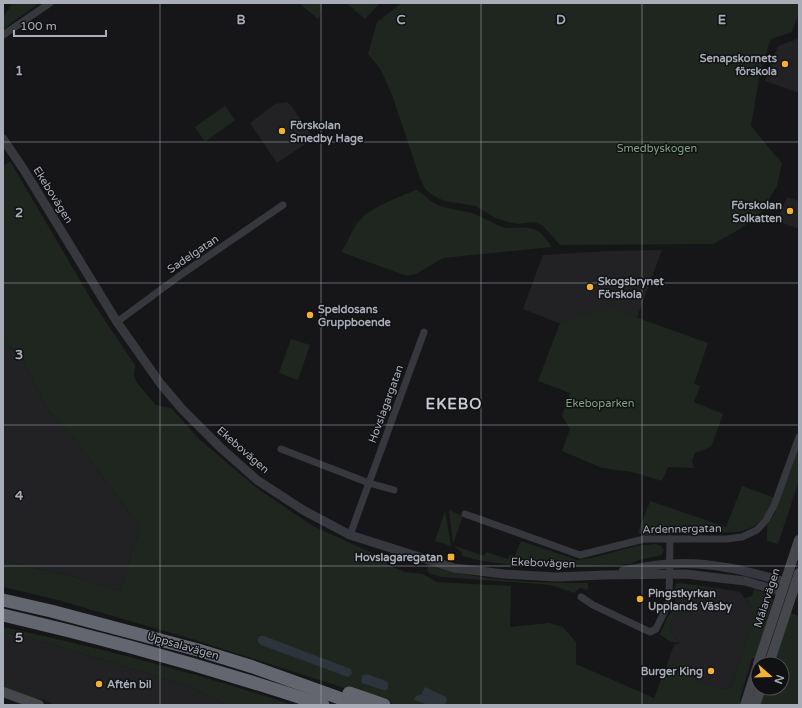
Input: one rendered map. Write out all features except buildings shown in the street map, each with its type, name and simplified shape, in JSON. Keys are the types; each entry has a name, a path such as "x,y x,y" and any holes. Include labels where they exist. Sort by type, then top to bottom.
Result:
{"highway":[{"name":"Uppsalavägen","path":"3,600 51,611 198,650 253,667 359,705"},
{"name":"Uppsalavägen","path":"3,615 179,661 323,705"},
{"path":"253,667 342,691 384,705"},
{"path":"302,698 319,705"}],"main road":[{"name":"Mälarvägen","path":"772,656 791,594 799,540"},
{"name":"Mälarvägen","path":"793,584 799,573"},
{"name":"Mälarvägen","path":"762,656 791,594"},
{"name":"Mälarvägen","path":"745,705 750,689"},
{"path":"3,692 39,705"}],"street":[{"path":"3,35 50,3"},
{"name":"Ekebovägen","path":"3,139 24,170 117,322 160,383 182,409 222,449 257,480 303,510 350,535 454,568 504,574 556,577 670,574 716,577 745,581 791,594"},
{"name":"Sadelgatan","path":"117,322 182,274 283,205"},
{"name":"Hovslagargatan","path":"350,535 424,332"},
{"name":"Ardennergatan","path":"464,514 580,555 644,539 727,539 742,537 757,530 766,520 774,506 799,437"},
{"path":"281,449 394,490"},
{"path":"581,597 593,605 650,632 656,629 669,602 670,539"},
{"name":"Ekebovägen","path":"604,575 669,564 724,567 745,570 793,584"}],"shaded area":[{"name":"Senapskornets förskola","path":"797,39 799,40 799,93 765,81 778,46"},
{"name":"Förskolan Smedby Hage","path":"287,102 293,108 313,139 277,163 250,123 275,104"},
{"name":"Förskolan Solkatten","path":"787,197 799,201 799,229 777,221"},
{"name":"Skogsbrynet Förskola","path":"662,250 636,320 576,330 523,309 543,255 608,251"},
{"path":"3,342 21,355 47,409 73,437 140,527 120,591 71,576 3,561"},
{"path":"711,587 740,592 753,609 754,615 732,686 725,689 696,681 689,677 684,661 666,667 674,645 680,642 673,637 670,628 672,619 678,614 676,609 673,610 676,599 679,600 695,597 691,593"},
{"path":"3,632 24,636 192,687 195,690 227,705 55,705 3,682"},
{"path":"260,636 264,636 351,669 352,674 348,677 261,645 258,642"},
{"path":"367,674 386,681 388,683 387,690 362,683 361,680 363,675"},
{"path":"425,687 446,697 447,700 445,705 429,705 414,700 416,696 421,695"}],"green space":[{"path":"12,3 39,3 3,29 3,17"},
{"path":"299,3 322,3 320,16 318,19"},
{"path":"346,3 377,3 379,4 365,19"},
{"name":"Smedbyskogen","path":"402,3 799,3 799,12 792,32 771,39 760,73 751,126 782,163 777,186 763,210 740,229 713,244 560,245 542,225 534,222 518,224 508,222 495,218 476,206 444,201 425,189 392,95 381,70 368,54 377,22"},
{"path":"225,106 235,120 205,142 195,127"},
{"path":"10,161 94,304 135,365 134,375 137,383 156,405 171,408 199,439 257,488 311,525 383,558 388,565 405,572 423,574 437,582 511,586 510,627 549,623 563,627 576,642 576,664 654,698 666,667 684,661 689,676 696,681 725,689 732,686 754,615 753,609 745,598 752,596 754,589 771,595 773,601 757,656 750,656 750,665 740,699 740,705 397,705 195,640 58,600 3,587 3,561 71,576 120,591 140,527 73,437 47,409 21,355 3,342 3,166"},
{"path":"416,190 438,205 477,215 502,227 525,227 534,229 542,234 552,247 443,258 416,274 407,276 341,252 362,217 385,203"},
{"name":"Ekeboparken","path":"610,308 708,343 694,384 700,386 694,402 723,414 711,447 695,453 692,461 694,468 668,467 662,481 632,472 602,468 562,451 570,429 562,416 570,393 538,381 560,323"},
{"path":"291,339 310,345 298,380 279,373"},
{"path":"799,448 799,480 778,544 767,541 767,525 775,513"},
{"path":"742,486 775,498 767,514 755,526 739,532 643,535 638,533 650,501 726,527"},
{"path":"449,510 463,516 453,544"},
{"path":"445,511 451,546 435,541"},
{"path":"521,541 577,560 591,558 636,546 656,544 661,546 664,550 662,555 639,560 631,564 589,567 546,567 483,561 462,556 461,552 455,547 484,556 486,552 508,559 510,555 515,556"},
{"path":"428,565 467,575 487,578 528,582 588,583 588,590 580,588 574,593 551,585 441,577 427,571"},
{"path":"679,583 711,587 691,593 696,597 682,601 676,599 674,592 676,584"},
{"path":"676,609 681,613 673,618 670,627 673,636 680,642 669,641 660,634 668,616"},
{"path":"791,613 799,616 799,705 759,705 762,696 790,696 790,656 776,656"},
{"path":"3,627 148,662 220,682 292,705 229,705 195,690 192,687 24,636 3,632"},
{"path":"3,682 45,700 33,698 3,687"}],"place":[{"name":"Senapskornets förskola","path":"785,64"},
{"name":"Förskolan Smedby Hage","path":"282,131"},
{"name":"Förskolan Solkatten","path":"790,211"},
{"name":"Skogsbrynet Förskola","path":"590,287"},
{"name":"Speldosans Gruppboende","path":"310,315"},
{"name":"Hovslagaregatan","path":"451,557"},
{"name":"Pingstkyrkan Upplands Väsby","path":"640,599"},
{"name":"Burger King","path":"711,671"},
{"name":"Aftén bil","path":"99,684"}],"district":[{"name":"EKEBO","path":"454,404"}]}
